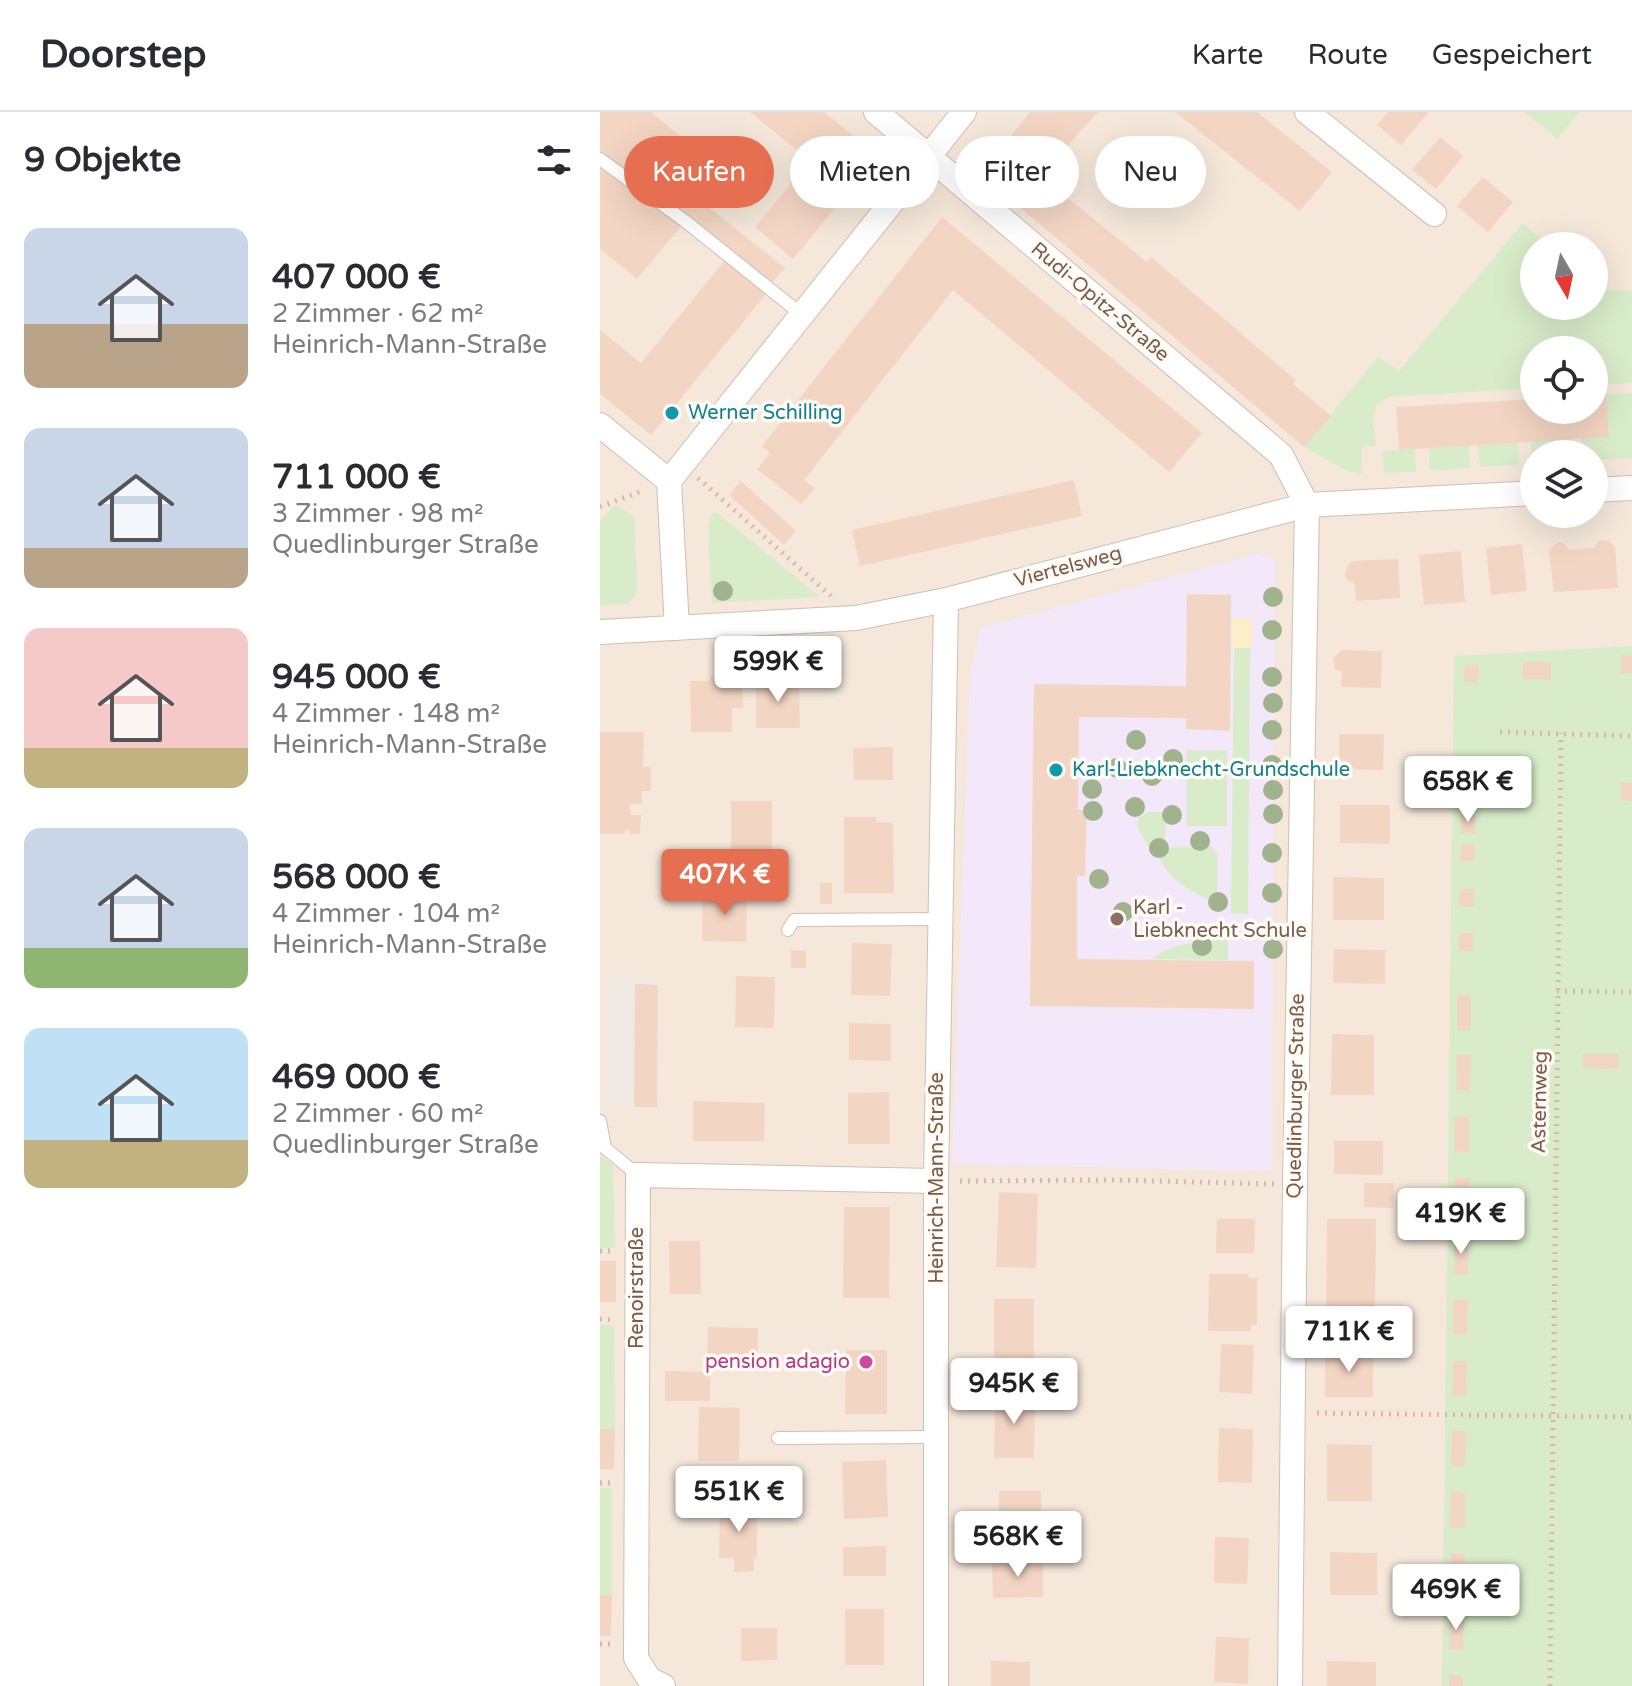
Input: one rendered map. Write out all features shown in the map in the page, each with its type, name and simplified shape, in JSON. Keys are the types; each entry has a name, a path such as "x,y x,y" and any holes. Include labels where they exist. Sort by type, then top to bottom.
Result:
{"street":[{"name":"Rudi-Opitz-Straße","path":"876,112 904,136"},
{"path":"939,142 964,112"},
{"path":"1307,112 1434,214"},
{"name":"Rudi-Opitz-Straße","path":"939,166 1281,455 1307,505"},
{"path":"677,628 675,473 886,208"},
{"path":"600,425 675,473"},
{"path":"1608,489 1632,488"},
{"name":"Viertelsweg","path":"600,632 856,618 946,600 1307,505 1520,494"},
{"name":"Quedlinburger Straße","path":"1290,1686 1307,505"},
{"name":"Heinrich-Mann-Straße","path":"936,1686 936,1181 946,600"},
{"path":"638,1175 936,1181"},
{"name":"Renoirstraße","path":"638,1175 636,1658 649,1679 663,1686"}],"lane":[{"path":"600,159 685,221 801,314"},
{"path":"788,930 794,920 940,919"},
{"path":"600,1121 605,1148 638,1175"},
{"path":"778,1438 936,1437"}],"path":[{"path":"600,507 675,473 856,618"},
{"path":"1500,732 1632,736"},
{"name":"Asternweg","path":"1550,1686 1561,733"},
{"path":"1557,991 1632,992"},
{"path":"936,1181 1116,1180 1295,1184"},
{"path":"1309,1413 1632,1417"}],"shaded area":[{"path":"600,112 1632,112 1632,1686 600,1686"},
{"name":"Karl - Liebknecht Schule","path":"1264,552 1275,563 1272,1171 952,1164 970,673 981,628"},
{"path":"606,977 659,978 657,1107 605,1106"}],"green space":[{"path":"1525,112 1580,112 1557,139"},
{"path":"1523,223 1533,232 1520,232 1520,320 1608,320 1608,289 1632,291 1632,383 1608,384 1608,336 1520,336 1520,389 1390,397 1377,405 1373,417 1376,446 1362,447 1361,474 1347,471 1304,447 1378,357 1399,371"},
{"path":"1632,393 1632,458 1608,459 1608,440 1581,440 1609,436 1608,394"},
{"path":"1518,442 1519,465 1480,467 1478,445"},
{"path":"1469,445 1470,468 1430,471 1429,448"},
{"path":"1415,449 1416,472 1384,473 1382,451"},
{"path":"616,505 635,518 637,593 628,604 600,605 600,520"},
{"path":"716,512 820,597 712,603 708,533 711,514"},
{"path":"1632,646 1632,1686 1442,1686 1454,656"},
{"path":"1234,648 1250,648 1248,914 1231,913"},
{"path":"1187,750 1227,751 1227,826 1187,826"},
{"path":"1148,812 1162,812 1166,818 1165,840 1159,847 1148,846 1138,829 1138,818"},
{"path":"1210,846 1217,852 1217,891 1216,895 1207,899 1171,875 1159,854 1164,848"},
{"path":"1228,938 1228,960 1152,959 1177,946"},
{"path":"600,1155 613,1165 615,1248 600,1248"},
{"path":"600,1325 614,1325 615,1429 600,1429"},
{"path":"600,1488 612,1488 612,1595 600,1595"}],"sand":[{"path":"1232,618 1252,618 1252,648 1232,648"}],"building":[{"path":"600,112 651,112 680,136 624,136 624,208 710,208 785,268 772,283 690,216 637,279 600,249"},
{"path":"750,112 824,112 853,136 790,136 790,145"},
{"path":"1030,112 1098,112 1076,136 1011,136"},
{"path":"1175,112 1257,112 1332,172 1300,211"},
{"path":"1388,112 1429,112 1401,145 1377,125"},
{"path":"1440,137 1463,156 1436,189 1412,170"},
{"path":"1483,177 1513,202 1488,232 1457,206"},
{"path":"790,185 790,208 835,208 793,259 755,227 774,208"},
{"path":"1079,207 1147,262 1151,257 1296,380 1293,384 1331,416 1304,447 1020,208"},
{"path":"942,217 1202,433 1169,472 953,290 804,480 815,488 801,504 757,469 770,453 762,446"},
{"path":"725,260 766,294 651,435 600,394 600,330 641,363"},
{"path":"1520,400 1520,424 1608,423 1609,437 1520,440 1520,443 1399,450 1396,407"},
{"path":"1074,480 1082,516 860,566 852,530"},
{"path":"741,481 796,531 784,545 729,495"},
{"path":"1600,540 1609,541 1615,547 1618,588 1554,592 1549,552 1553,546 1559,542 1569,550 1594,548"},
{"path":"1522,544 1527,591 1491,595 1486,548"},
{"path":"1461,551 1465,602 1424,605 1419,555"},
{"path":"1398,559 1400,598 1356,601 1355,584 1345,575 1348,565 1353,561"},
{"name":"Karl-Liebknecht-Grundschule","path":"1187,594 1231,595 1230,731 1186,729 1186,718 1079,717 1078,810 1087,810 1085,876 1077,876 1077,959 1254,961 1254,1009 1030,1006 1034,684 1186,686"},
{"path":"1342,650 1382,651 1381,688 1341,687 1342,672 1335,669 1333,658"},
{"path":"1621,655 1632,656 1632,673 1621,673"},
{"path":"1523,662 1551,662 1551,680 1522,679"},
{"path":"1465,665 1479,665 1478,683 1464,682"},
{"path":"711,676 732,680 733,686 742,686 743,708 732,708 732,732 691,732 690,681 710,681"},
{"path":"799,679 800,728 756,728 756,680"},
{"path":"600,732 644,732 643,767 651,767 651,791 642,791 642,804 630,804 630,815 641,815 640,834 630,834 630,830 625,830 625,834 600,834"},
{"path":"1339,734 1384,734 1383,770 1339,769"},
{"path":"893,747 893,780 854,780 853,748"},
{"path":"1460,762 1472,762 1471,792 1460,792"},
{"path":"1621,783 1632,783 1632,801 1621,800"},
{"path":"731,801 772,801 772,853 731,854"},
{"path":"1340,805 1390,805 1390,844 1340,843"},
{"path":"1461,815 1475,815 1475,833 1461,833"},
{"path":"844,817 876,817 876,822 893,823 894,893 844,893"},
{"path":"1461,844 1475,844 1475,861 1460,861"},
{"path":"713,866 740,866 740,881 713,881"},
{"path":"1333,877 1384,878 1384,920 1333,920"},
{"path":"820,883 832,883 832,904 820,904"},
{"path":"1460,889 1474,889 1474,907 1459,907"},
{"path":"703,893 747,893 746,942 702,941"},
{"path":"1459,933 1473,933 1473,951 1459,951"},
{"path":"852,943 892,944 890,996 851,995"},
{"path":"1334,949 1385,950 1385,984 1333,983"},
{"path":"791,950 806,951 806,968 791,968"},
{"path":"736,976 775,977 774,1028 735,1027"},
{"path":"635,984 658,985 657,1107 634,1107"},
{"path":"1457,995 1471,995 1471,1030 1457,1030"},
{"path":"849,1023 891,1024 891,1061 849,1060"},
{"path":"1332,1034 1374,1035 1374,1095 1331,1095"},
{"path":"1583,1054 1619,1054 1619,1069 1583,1068"},
{"path":"1457,1055 1471,1055 1470,1091 1456,1090"},
{"path":"889,1092 890,1144 848,1144 848,1093"},
{"path":"693,1101 765,1103 764,1141 693,1141"},
{"path":"1455,1116 1469,1117 1469,1152 1454,1151"},
{"path":"1334,1141 1383,1141 1383,1175 1334,1174"},
{"path":"1455,1178 1470,1178 1469,1214 1454,1213"},
{"path":"1364,1183 1394,1183 1393,1208 1364,1207"},
{"path":"999,1192 1038,1194 1036,1268 996,1267"},
{"path":"844,1207 890,1207 889,1298 843,1298"},
{"path":"1217,1219 1255,1219 1254,1253 1216,1253"},
{"path":"1327,1219 1376,1219 1375,1321 1326,1321"},
{"path":"1454,1239 1468,1239 1468,1274 1454,1274"},
{"path":"669,1241 700,1241 701,1294 670,1294"},
{"path":"600,1261 616,1261 616,1302 600,1302"},
{"path":"1209,1274 1248,1274 1249,1278 1257,1278 1257,1325 1251,1325 1251,1331 1208,1331"},
{"path":"994,1299 1034,1299 1034,1360 994,1360"},
{"path":"1453,1299 1468,1300 1467,1335 1453,1334"},
{"path":"708,1327 758,1328 757,1370 707,1370"},
{"path":"1221,1344 1254,1345 1252,1394 1219,1392"},
{"path":"846,1350 887,1350 887,1414 845,1414"},
{"path":"1325,1351 1373,1352 1373,1397 1325,1397"},
{"path":"1453,1361 1467,1361 1466,1396 1452,1396"},
{"path":"665,1371 710,1372 710,1401 665,1401"},
{"path":"995,1394 1035,1395 1034,1458 994,1458"},
{"path":"699,1407 740,1408 739,1461 698,1461"},
{"path":"1219,1428 1253,1429 1252,1483 1218,1482"},
{"path":"600,1429 615,1429 614,1469 600,1469"},
{"path":"1452,1431 1466,1431 1465,1466 1451,1466"},
{"path":"1327,1444 1372,1445 1372,1501 1327,1501"},
{"path":"886,1460 888,1517 844,1519 842,1462"},
{"path":"999,1491 1041,1491 1041,1532 999,1532"},
{"path":"1451,1492 1465,1493 1465,1528 1450,1528"},
{"path":"720,1502 757,1502 757,1558 754,1558 754,1571 734,1572 734,1558 719,1558"},
{"path":"1215,1537 1249,1538 1247,1584 1214,1583"},
{"path":"886,1546 886,1576 843,1576 843,1547"},
{"path":"1330,1552 1377,1553 1377,1595 1330,1595"},
{"path":"1451,1553 1465,1554 1464,1589 1450,1589"},
{"path":"1043,1561 1043,1597 993,1598 992,1562"},
{"path":"600,1595 612,1595 611,1636 600,1636"},
{"path":"845,1609 884,1609 884,1665 845,1665"},
{"path":"1450,1615 1464,1615 1463,1650 1449,1650"},
{"path":"741,1628 777,1628 777,1660 741,1661"},
{"path":"1216,1637 1249,1638 1248,1684 1214,1682"},
{"path":"991,1661 1030,1662 1030,1686 991,1686"},
{"path":"1327,1661 1376,1662 1376,1686 1327,1686"},
{"path":"1449,1675 1463,1676 1463,1686 1449,1686"}],"place":[{"name":"Werner Schilling","path":"672,413"},
{"name":"Karl-Liebknecht-Grundschule","path":"1056,770"},
{"name":"Karl - Liebknecht Schule","path":"1117,919"},
{"name":"pension adagio","path":"866,1362"}]}
